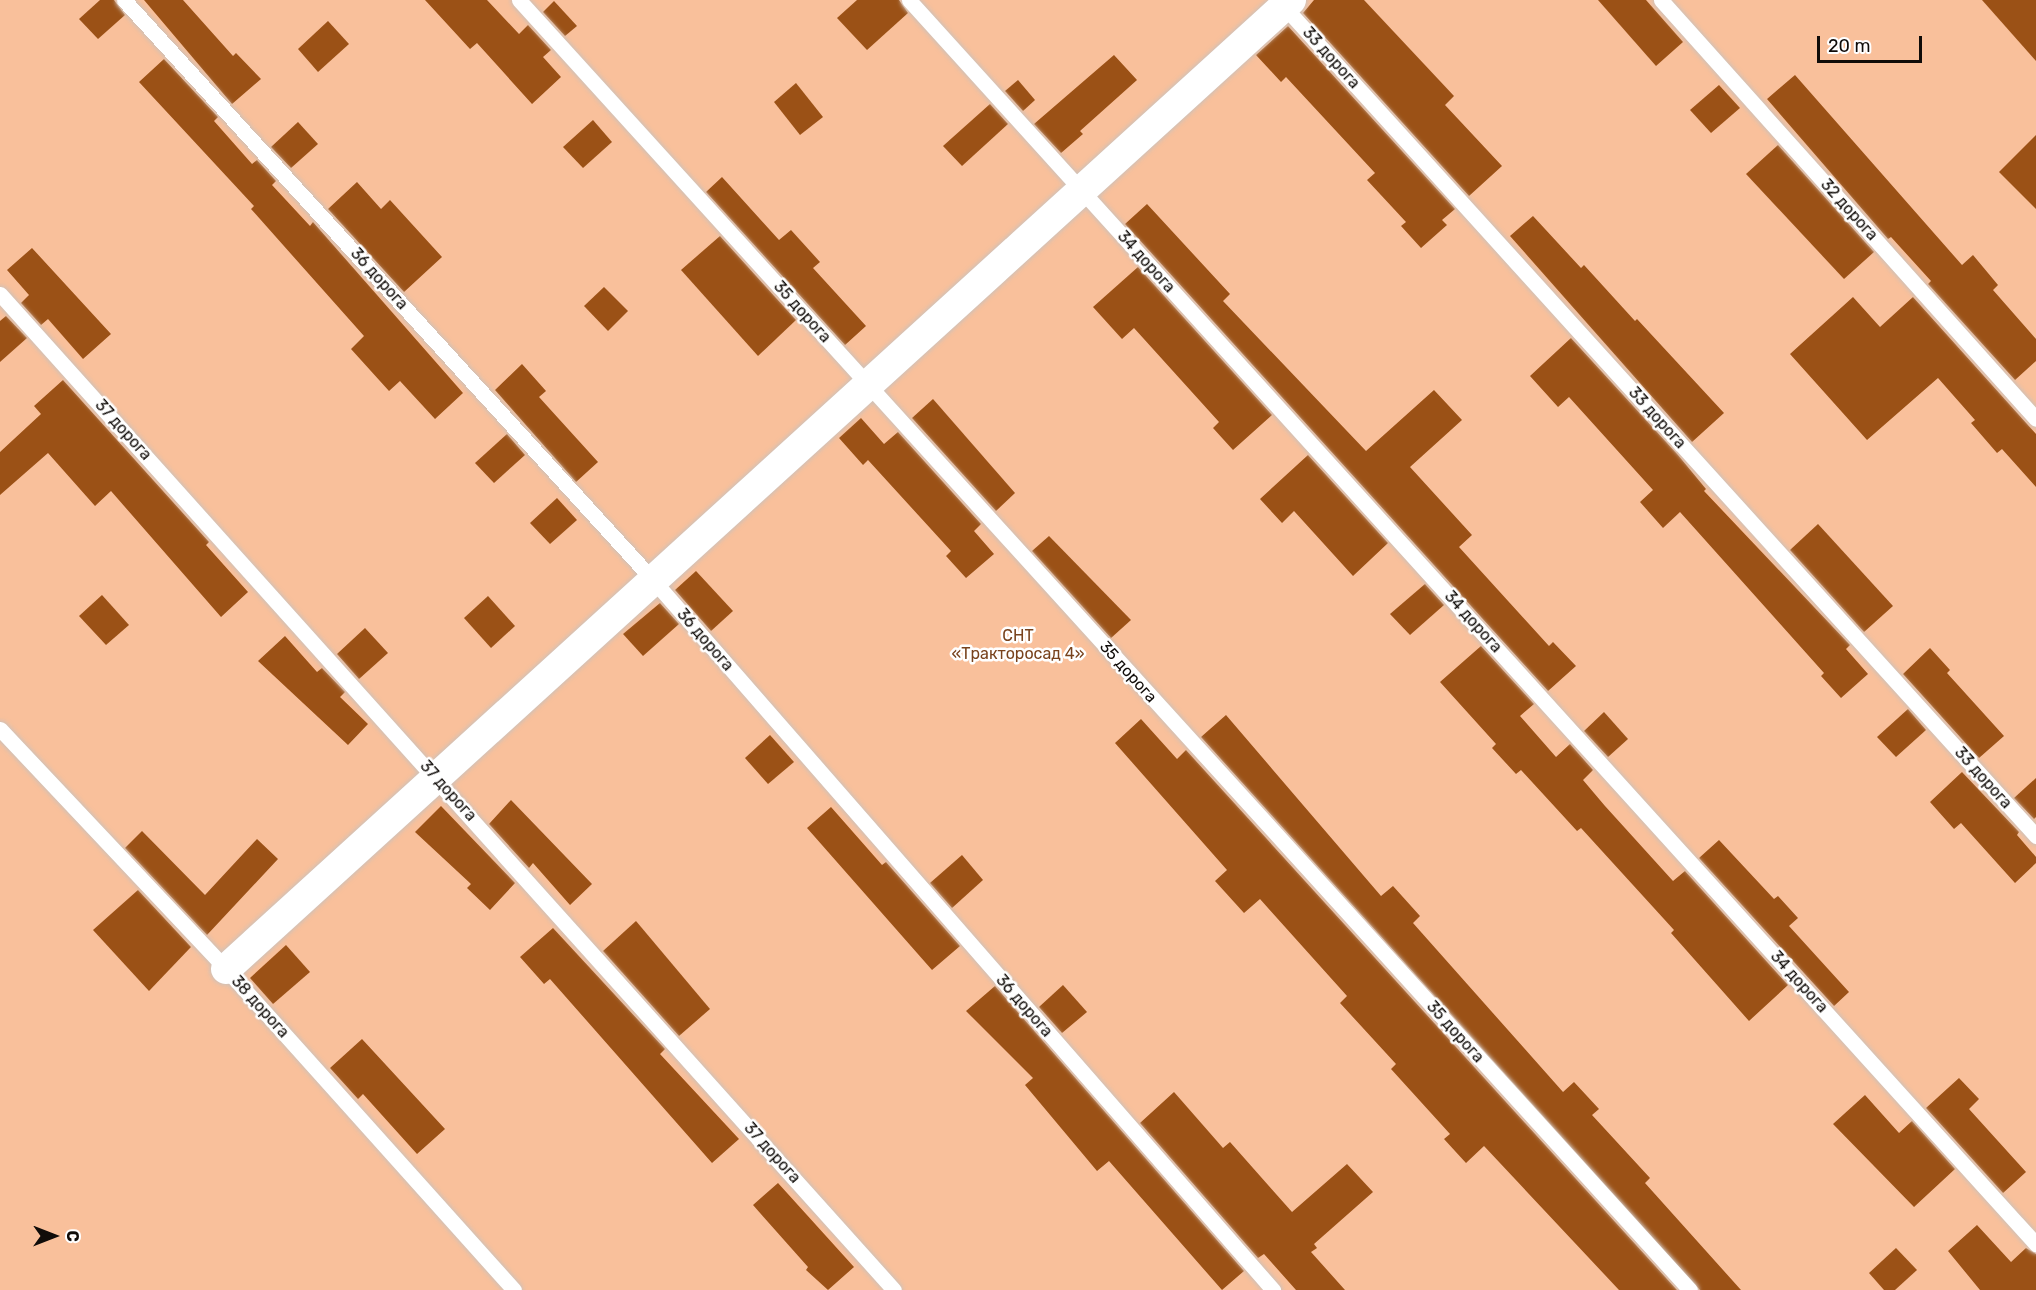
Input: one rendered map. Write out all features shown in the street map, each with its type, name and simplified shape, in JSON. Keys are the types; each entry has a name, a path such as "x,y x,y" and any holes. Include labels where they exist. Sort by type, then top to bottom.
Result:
{"street":[{"path":"226,969 1082,190 1284,2"}],"lane":[{"name":"36 дорога","path":"124,0 653,580 1273,1290"},
{"name":"35 дорога","path":"519,0 1690,1290"},
{"name":"34 дорога","path":"909,0 2036,1244"},
{"name":"32 дорога","path":"1661,0 2036,419"},
{"name":"33 дорога","path":"1284,2 2036,836"},
{"name":"37 дорога","path":"0,294 436,777 894,1290"},
{"name":"38 дорога","path":"0,729 226,969 514,1290"}],"green space":[{"name":"СНТ «Тракторосад 4»","path":"0,0 2036,0 2036,1290 0,1290"}],"building":[{"path":"100,0 114,0 125,15 98,39 79,19"},
{"path":"144,0 183,0 233,56 236,53 261,79 232,104"},
{"path":"425,0 487,0 519,34 528,25 551,50 543,57 561,77 532,104 477,43 470,49"},
{"path":"857,0 899,0 908,13 867,50 837,18"},
{"path":"1314,0 1364,0 1454,96 1445,105 1502,166 1469,196 1303,13"},
{"path":"1598,0 1646,0 1683,42 1656,66"},
{"path":"1982,0 2036,0 2036,61"},
{"path":"554,1 577,26 565,36 543,12"},
{"path":"328,21 349,44 318,72 298,49"},
{"path":"1288,26 1455,209 1442,220 1447,225 1421,248 1401,226 1406,222 1367,180 1375,173 1286,77 1281,82 1256,55"},
{"path":"1114,55 1137,80 1080,131 1083,134 1061,153 1034,124"},
{"path":"164,59 218,117 214,121 252,164 257,160 276,181 272,185 310,226 313,222 463,393 435,419 400,381 389,391 351,349 364,336 251,209 254,206 139,82"},
{"path":"1795,75 1962,265 1973,255 1998,285 1993,290 2036,339 2036,361 2015,380 1928,284 1931,281 1891,237 1888,239 1767,99"},
{"path":"1018,80 1035,100 1023,111 1005,91"},
{"path":"796,83 823,117 800,135 774,102"},
{"path":"1719,85 1740,108 1711,133 1690,110"},
{"path":"990,104 1008,124 962,166 943,146"},
{"path":"593,120 612,142 583,168 563,147"},
{"path":"298,122 318,144 291,168 271,147"},
{"path":"2036,135 2036,209 1999,172"},
{"path":"1778,145 1874,252 1844,279 1746,174"},
{"path":"722,177 779,240 791,230 820,262 813,268 866,326 845,345 706,192"},
{"path":"357,182 381,209 390,200 442,257 404,292 328,209"},
{"path":"1147,204 1230,294 1223,301 1366,451 1434,390 1462,420 1410,467 1472,535 1459,547 1549,646 1553,642 1576,666 1548,691 1125,224"},
{"path":"1533,216 1581,268 1584,265 1635,321 1637,319 1724,413 1692,442 1510,236"},
{"path":"720,236 796,320 758,356 681,270"},
{"path":"32,248 111,334 83,359 48,319 41,325 21,303 29,295 7,270"},
{"path":"1138,267 1272,415 1233,450 1213,428 1219,422 1134,328 1122,339 1093,307"},
{"path":"604,287 628,311 608,331 584,306"},
{"path":"1853,297 1880,327 1913,297 2036,434 2036,487 2002,449 1997,453 1971,423 1975,420 1938,378 1867,440 1790,354"},
{"path":"6,316 27,338 0,362 0,321"},
{"path":"1571,338 1678,455 1706,489 1704,491 1850,645 1846,649 1868,674 1841,698 1821,676 1824,673 1680,512 1663,528 1640,502 1653,490 1569,397 1558,407 1530,376"},
{"path":"522,364 546,391 539,397 598,462 576,482 495,390"},
{"path":"63,380 209,542 206,545 248,592 221,617 111,491 95,506 48,453 0,495 0,452 41,414 34,406"},
{"path":"933,399 1015,493 996,511 912,418"},
{"path":"861,418 884,444 898,432 981,524 974,531 994,554 966,578 946,556 951,551 868,460 863,465 839,438"},
{"path":"507,434 525,455 494,483 475,463"},
{"path":"1308,455 1388,543 1353,576 1294,511 1282,523 1260,499"},
{"path":"557,498 577,520 550,544 530,523"},
{"path":"1818,524 1893,606 1864,632 1790,550"},
{"path":"1049,536 1131,620 1111,638 1032,551"},
{"path":"696,571 733,611 711,631 675,590"},
{"path":"1425,584 1444,605 1410,635 1390,614"},
{"path":"102,595 129,625 106,645 79,616"},
{"path":"488,596 515,626 491,648 464,618"},
{"path":"660,603 679,624 643,656 623,634"},
{"path":"365,628 388,653 359,679 337,654"},
{"path":"285,636 317,672 322,668 345,692 340,697 368,724 348,745 258,661"},
{"path":"1481,646 1534,704 1520,716 1556,757 1570,744 1593,770 1583,780 1605,806 1673,881 1685,871 1788,985 1749,1021 1671,933 1674,930 1581,828 1577,831 1521,770 1516,774 1492,748 1496,744 1440,682"},
{"path":"1930,648 1950,670 1947,673 2004,736 1979,758 1903,674"},
{"path":"1908,709 1926,730 1896,757 1877,737"},
{"path":"1604,712 1628,739 1608,757 1584,731"},
{"path":"1226,715 1381,896 1393,886 1420,916 1413,923 1563,1092 1574,1082 1599,1109 1592,1115 1650,1178 1645,1183 1741,1290 1700,1290 1201,737"},
{"path":"1141,719 1177,759 1186,750 1677,1290 1619,1290 1484,1146 1466,1163 1444,1139 1450,1134 1391,1069 1396,1064 1340,1003 1347,996 1260,899 1244,913 1215,881 1227,870 1115,743"},
{"path":"770,735 794,762 768,784 745,758"},
{"path":"1962,772 2019,832 2017,835 2036,857 2036,863 2015,883 1961,823 1954,829 1930,802"},
{"path":"2036,778 2036,817 2034,819 2014,798"},
{"path":"511,800 592,884 570,905 533,863 529,868 489,824"},
{"path":"441,806 515,883 490,910 467,888 471,884 415,832"},
{"path":"831,807 882,865 886,862 960,946 932,970 807,828"},
{"path":"142,831 205,895 257,839 278,859 207,935 125,848"},
{"path":"1719,840 1774,899 1778,896 1798,918 1789,926 1849,992 1834,1006 1699,858"},
{"path":"962,855 983,880 952,908 930,883"},
{"path":"138,890 191,947 149,991 93,930"},
{"path":"636,921 710,1009 679,1036 603,951"},
{"path":"553,928 665,1049 660,1054 739,1139 712,1163 550,979 544,984 520,957"},
{"path":"286,945 310,972 273,1004 250,978"},
{"path":"1063,985 1087,1012 1062,1033 1039,1007"},
{"path":"995,986 1244,1271 1222,1290 1109,1161 1097,1171 1025,1085 1033,1078 966,1011"},
{"path":"362,1039 445,1129 417,1154 363,1094 358,1099 330,1068"},
{"path":"1959,1078 1979,1099 1969,1109 2026,1172 2003,1193 1926,1108"},
{"path":"1174,1092 1223,1148 1230,1142 1292,1212 1347,1164 1373,1192 1314,1244 1317,1248 1311,1252 1345,1290 1296,1290 1264,1254 1258,1258 1140,1123"},
{"path":"1865,1095 1899,1133 1912,1121 1955,1169 1914,1207 1833,1124"},
{"path":"778,1183 854,1267 828,1290 806,1270 808,1267 753,1205"},
{"path":"1977,1225 2011,1262 2026,1248 2036,1254 2036,1290 1980,1290 1948,1251"},
{"path":"1896,1248 1917,1270 1895,1290 1884,1290 1869,1273"}]}
